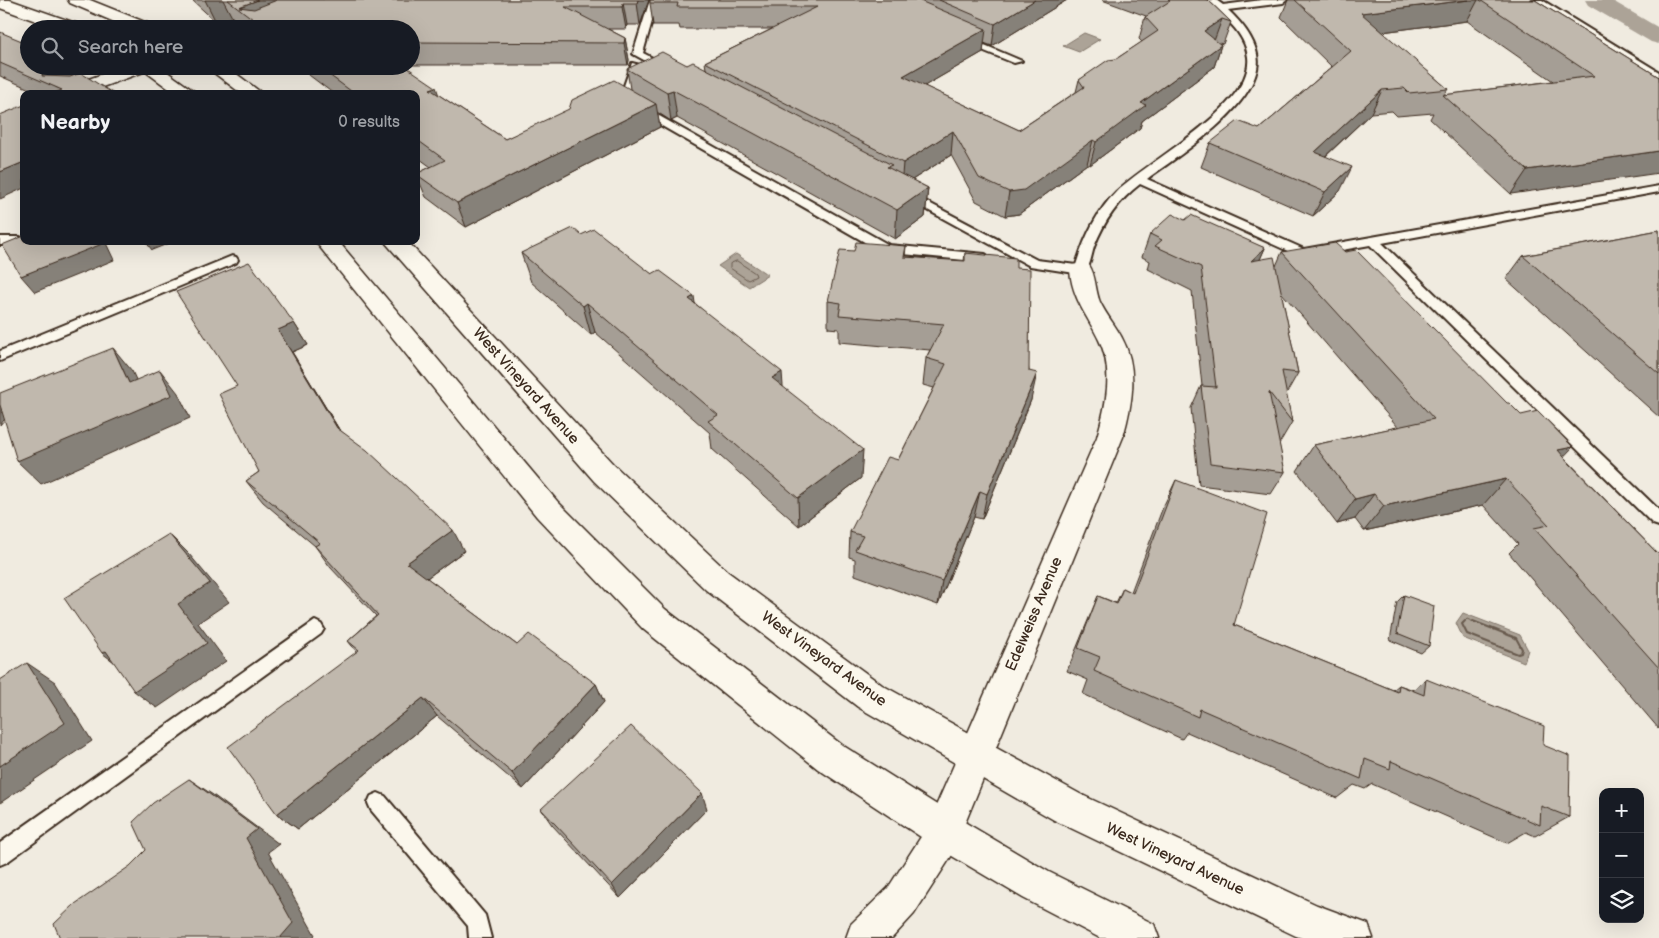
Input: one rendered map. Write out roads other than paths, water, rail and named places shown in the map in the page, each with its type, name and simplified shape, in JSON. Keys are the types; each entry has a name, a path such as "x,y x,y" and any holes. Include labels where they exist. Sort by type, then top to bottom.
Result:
{"main road":[{"path":"76,0 124,20"},
{"path":"0,2 49,20"},
{"path":"76,90 118,75"},
{"path":"160,75 183,90"},
{"path":"227,75 248,90"},
{"path":"329,245 547,508 654,619 830,758 943,830 1036,885 1140,938"},
{"name":"West Vineyard Avenue","path":"399,245 604,473 717,581 870,696 1067,807 1310,922 1354,938"},
{"name":"Edelweiss Avenue","path":"865,938 901,901 938,842 1110,436 1120,406 1120,377 1115,349 1089,303 1082,286 1081,270"}],"lane":[{"path":"654,0 624,100 886,249 1000,259 1081,270 1092,234 1108,208 1138,179 1210,124 1242,94 1249,82 1253,70 1250,45 1235,21 1211,0"},
{"path":"1221,8 1283,0"},
{"path":"1536,0 1659,76"},
{"path":"954,35 1017,61"},
{"path":"638,54 674,72"},
{"path":"1138,179 1303,253 1659,189"},
{"path":"894,188 1034,263"},
{"path":"0,240 20,241"},
{"path":"1372,240 1659,520"},
{"path":"0,356 232,260"},
{"path":"0,855 315,629"},
{"path":"378,803 478,922 480,938"}],"water":[{"path":"1084,33 1100,39 1079,52 1063,46"},
{"path":"736,254 768,275 749,287 718,266"},
{"path":"1463,613 1520,635 1528,650 1524,662 1463,638 1456,623"}],"waterway":[{"path":"1596,0 1659,37"}]}
